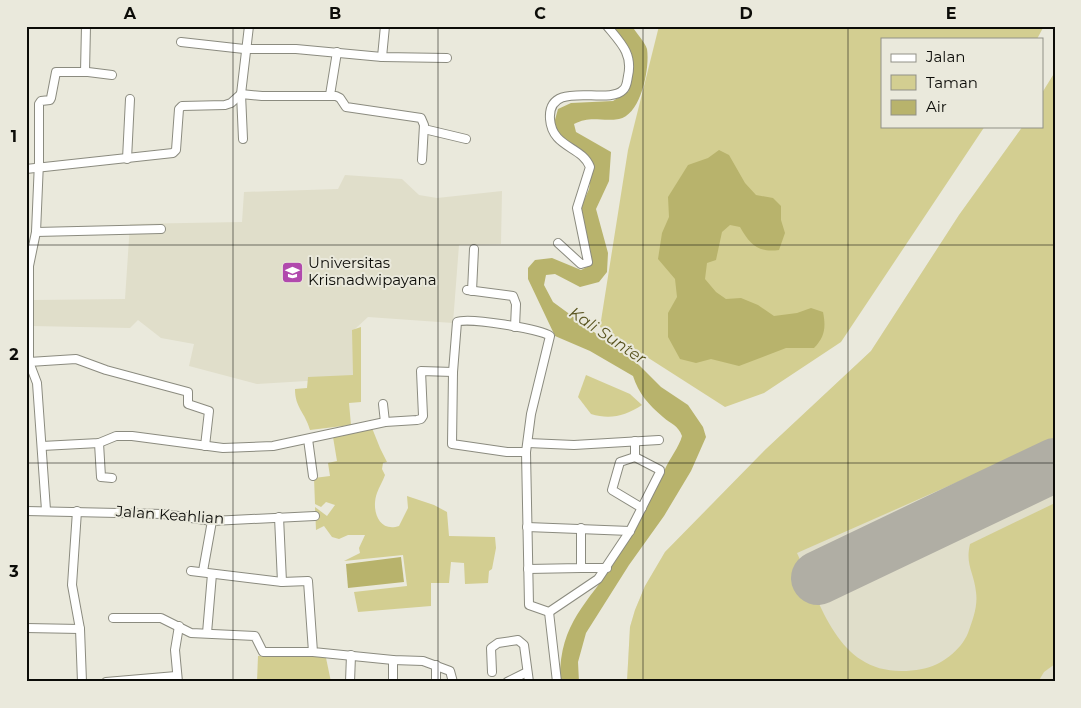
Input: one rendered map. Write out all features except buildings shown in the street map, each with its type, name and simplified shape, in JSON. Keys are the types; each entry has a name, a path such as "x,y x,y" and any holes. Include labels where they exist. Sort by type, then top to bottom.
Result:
{"street":[{"path":"86,26 86,72"},
{"path":"243,139 241,94 244,49 249,26"},
{"path":"382,57 385,26"},
{"path":"558,243 576,261 581,264 588,262 577,208 590,167 582,157 556,137 550,120 551,110 559,100 570,94 610,95 618,94 624,89 630,71 630,58 626,49 607,26"},
{"path":"181,42 244,49 296,49 382,57 447,58"},
{"path":"330,95 337,52"},
{"path":"46,510 37,384 28,366 27,305 29,266 36,232 39,102 50,100 56,72 86,72 112,75"},
{"path":"241,94 262,96 338,96 346,107 421,118 424,129 422,160"},
{"path":"26,169 127,159 175,152 179,109 182,106 231,104 241,94"},
{"path":"127,159 130,99"},
{"path":"424,129 466,139"},
{"path":"36,232 161,229"},
{"path":"474,249 469,291 513,296 516,304 515,327"},
{"path":"526,452 507,452 452,444 453,372 457,322 466,320 549,334 550,339 531,414 526,452 529,606 549,612 594,583 607,568 630,531 642,508 660,472 660,470 635,457 620,462 612,490 642,508"},
{"path":"28,366 76,359 106,370 188,392 188,404 209,411 205,446"},
{"path":"42,446 99,443 116,436 132,436 223,448 273,446 386,422 422,420 421,371 453,372"},
{"path":"383,404 386,422"},
{"path":"308,438 313,476"},
{"path":"528,443 574,445 659,440"},
{"path":"635,441 635,457"},
{"path":"99,443 101,477 112,478"},
{"name":"Jalan Keahlian","path":"26,511 164,514 212,520 315,516"},
{"path":"77,511 72,585 80,629 82,682"},
{"path":"279,517 282,582"},
{"path":"203,571 212,520"},
{"path":"527,527 630,531"},
{"path":"581,528 581,568"},
{"path":"528,569 607,568"},
{"path":"191,571 282,582 310,582 313,652"},
{"path":"208,634 212,574"},
{"path":"549,612 557,682"},
{"path":"113,618 161,618 191,633 255,636 263,652 313,652 423,661 450,671 453,682"},
{"path":"106,682 177,679 175,650 179,626"},
{"path":"26,628 80,629"},
{"path":"492,672 491,648 498,643 518,640 524,645 529,682"},
{"path":"350,682 352,655"},
{"path":"393,660 393,682"},
{"path":"436,665 436,682"},
{"path":"507,682 527,672"}],"shaded area":[{"path":"1055,72 1055,682 627,682 630,627 645,586 665,552 766,449 871,351 959,215 1022,128 1044,128 1044,90"},
{"name":"Universitas Krisnadwipayana","path":"345,175 402,179 419,195 437,198 502,191 501,244 459,245 453,323 368,317 355,329 356,378 257,384 189,366 194,344 161,338 138,320 130,328 32,326 33,300 125,299 130,224 242,222 244,192 338,189"}],"green space":[{"path":"659,26 1044,26 1038,38 881,38 881,128 984,128 841,342 764,393 725,407 600,327 628,150"},
{"path":"1055,72 1055,439 797,553 827,620 839,639 854,654 872,666 894,671 922,669 943,661 961,645 968,633 975,612 976,602 975,585 969,563 970,544 1055,503 1055,664 1044,672 1038,682 627,682 630,627 645,586 665,552 766,449 871,351 959,215 1022,128 1044,128 1044,90"},
{"path":"361,327 361,402 349,403 351,425 310,430 298,406 295,389 307,388 308,377 353,375 352,330"},
{"path":"586,375 630,394 642,405 630,412 617,416 605,417 591,414 578,397"},
{"path":"372,428 387,462 383,463 382,469 385,475 375,499 376,512 381,523 392,527 399,526 408,508 407,496 434,505 447,512 449,536 495,537 496,548 492,569 489,571 488,583 465,584 464,563 451,562 449,583 431,583 431,606 358,612 354,592 407,586 403,555 344,561 360,553 359,548 365,535 348,535 339,539 332,537 324,526 316,530 315,507 327,516 335,505 326,502 321,507 315,504 314,478 330,476 328,463 337,461 333,437"},
{"path":"325,653 331,682 257,682 258,656"}],"water":[{"path":"609,26 632,26 646,46 648,57 642,90 633,109 627,116 613,120 591,119 574,124 576,132 611,152 609,181 596,209 608,253 607,272 599,282 580,287 555,274 546,275 544,285 553,302 639,365 661,387 688,405 703,427 706,437 691,471 664,516 629,565 586,633 578,662 579,682 560,682 564,644 570,629 577,615 623,549 682,436 676,427 648,403 633,376 590,351 555,336 528,279 528,268 535,260 552,258 581,270 591,265 578,214 589,189 592,168 553,127 558,109 571,103 613,101 629,91 632,55"},
{"path":"719,150 729,155 745,183 756,195 773,198 781,206 781,220 785,233 779,250 772,251 761,249 751,243 740,227 730,225 722,232 716,260 707,263 705,279 716,292 726,299 741,298 758,305 774,316 797,313 811,308 823,312 824,332 814,348 786,348 739,366 711,359 696,363 680,359 668,337 668,313 677,297 675,279 658,259 662,233 669,217 668,197 688,165 708,158"},
{"path":"401,557 404,582 348,588 346,564"}],"runway":[{"path":"818,578 1055,465"}],"place":[{"name":"Universitas Krisnadwipayana","path":"292,272"}],"water label":[{"name":"Kali Sunter","path":"608,335"}]}
